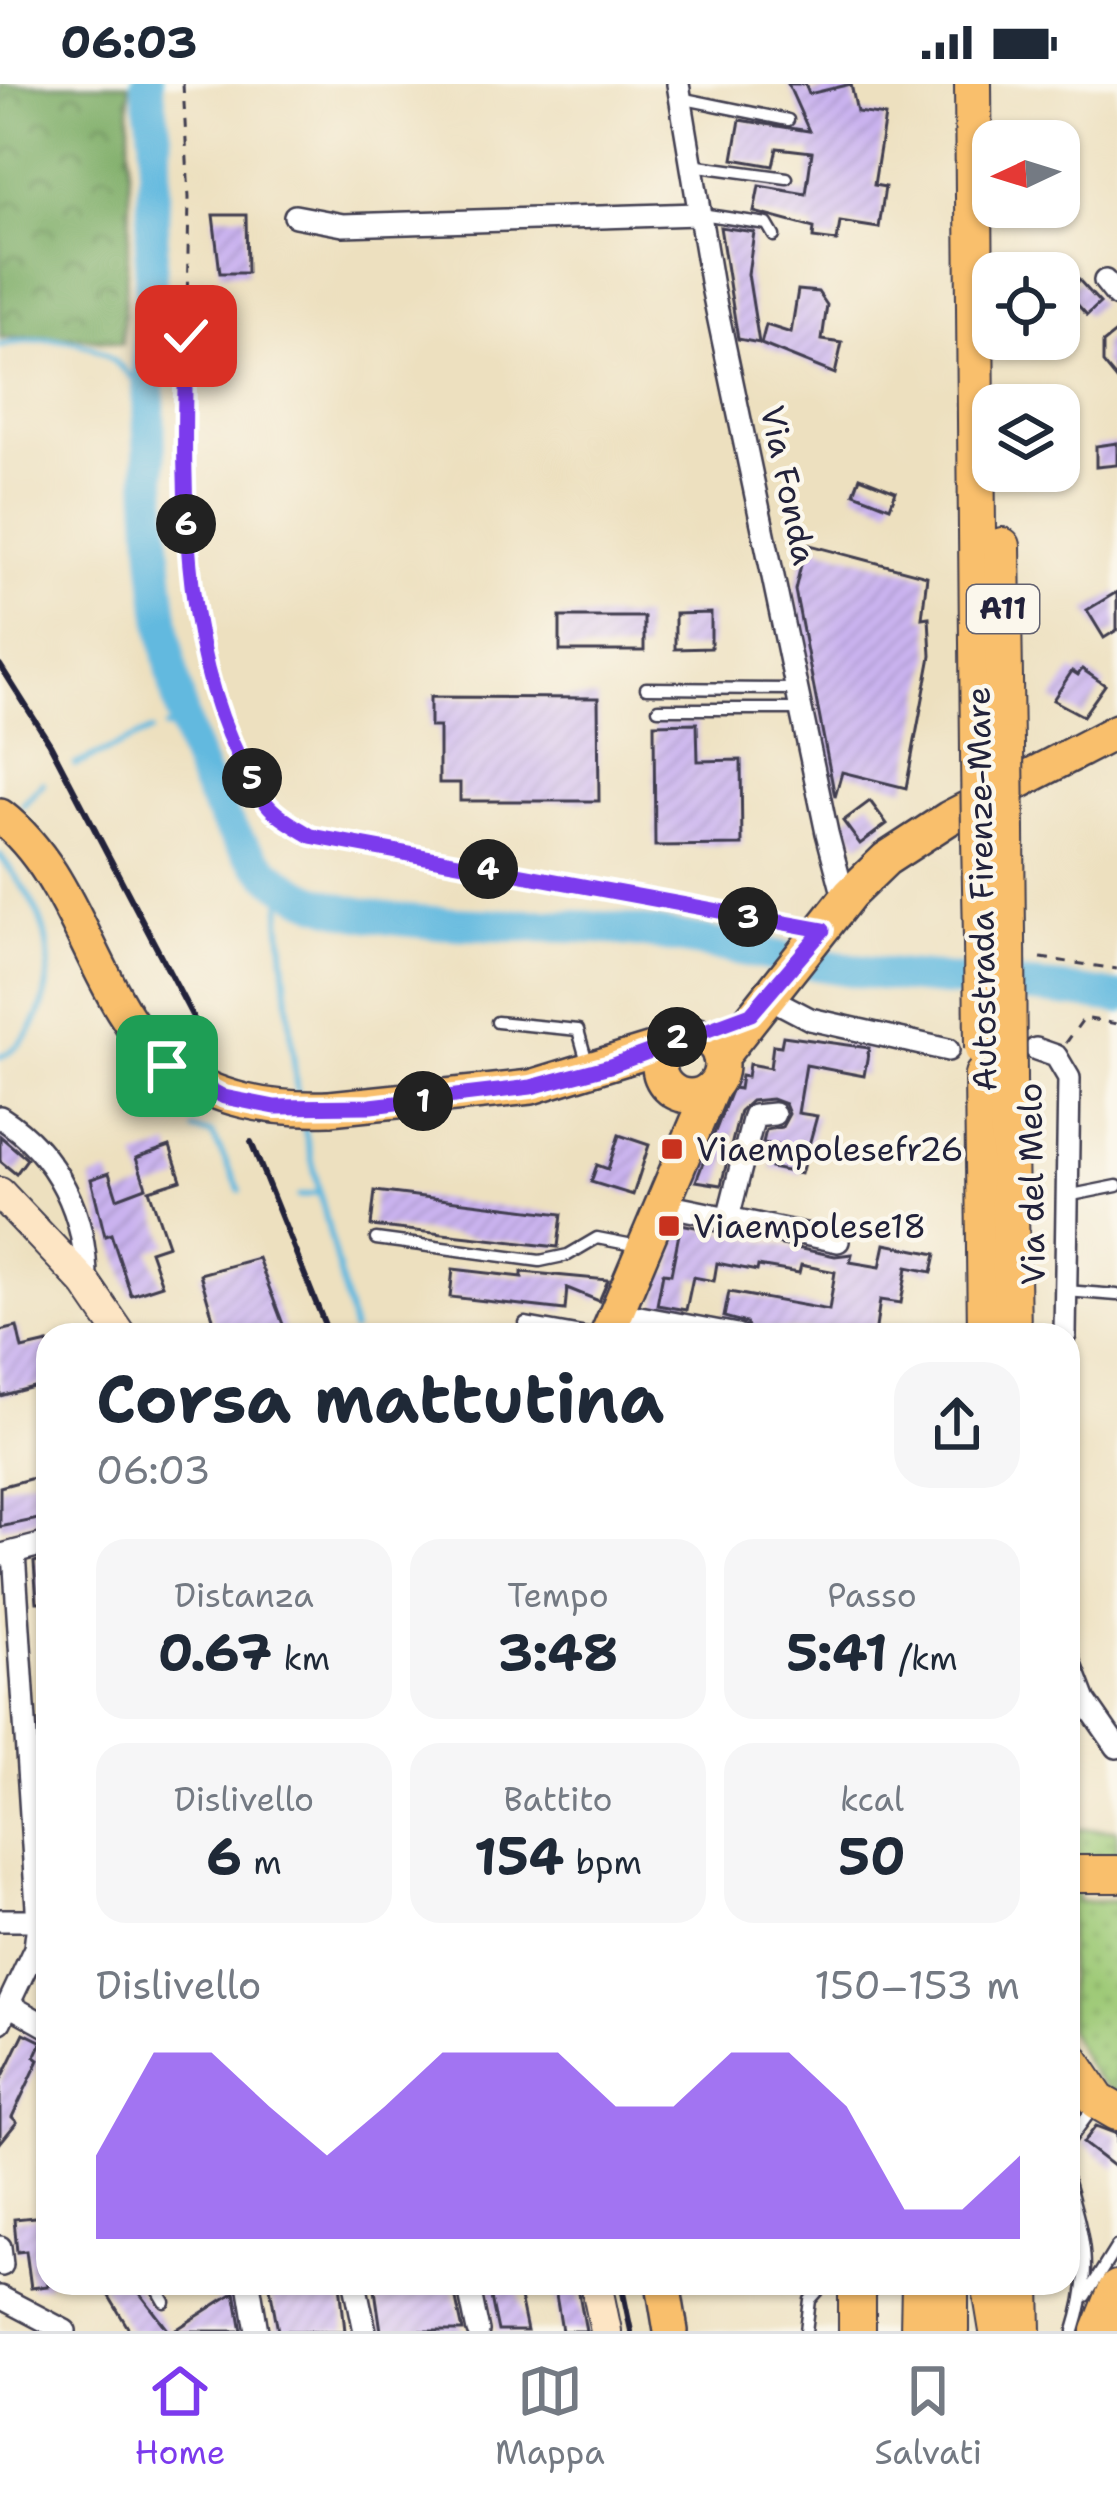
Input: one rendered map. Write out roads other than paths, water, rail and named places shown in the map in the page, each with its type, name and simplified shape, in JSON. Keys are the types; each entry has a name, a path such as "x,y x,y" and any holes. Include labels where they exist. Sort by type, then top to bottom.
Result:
{"highway":[{"name":"Autostrada Firenze-Mare","path":"973,84 996,1077 1011,1323"},
{"path":"997,84 998,120"},
{"name":"Autostrada Firenze-Mare","path":"992,750 1000,492"},
{"name":"Autostrada Firenze-Mare","path":"986,1323 985,1223 996,1077"},
{"path":"974,1323 985,1223"},
{"path":"1083,1884 1117,1874"},
{"path":"1080,2071 1107,2106"},
{"path":"857,2295 857,2331"},
{"path":"919,2331 920,2295"},
{"path":"950,2295 950,2331"},
{"path":"995,2295 999,2331"},
{"path":"1022,2295 1023,2331"}],"main road":[{"path":"599,1068 697,1072 770,994 850,894 916,837 1117,731"},
{"path":"0,816 32,847 118,1006 167,1066 224,1097 275,1107 371,1106 531,1087 665,1046 681,1035 697,1072 693,1130 613,1323"},
{"path":"0,1193 86,1284 113,1323"},
{"path":"598,2295 606,2331"},
{"path":"666,2295 671,2331"}],"street":[{"name":"Via Fonda","path":"679,91 698,214 827,833 842,886 850,894"},
{"path":"295,217 343,225 698,214"},
{"path":"770,994 810,1018 948,1049"},
{"name":"Via del Melo","path":"1046,1052 1069,1078 1065,1323"},
{"path":"728,1218 754,1116 774,1114"},
{"path":"0,1117 27,1136 63,1183 84,1241 86,1284"},
{"path":"665,1205 838,1241"},
{"path":"36,1546 7,1554 36,1850"},
{"path":"1080,1690 1117,1748"},
{"path":"0,1920 36,1921"},
{"path":"36,1945 4,2014 36,2023"},
{"path":"251,2295 257,2331"},
{"path":"358,2295 365,2331"},
{"path":"470,2295 478,2331"},
{"path":"0,2297 65,2331"}],"lane":[{"path":"679,91 788,120"},
{"path":"691,165 787,178"},
{"path":"698,214 766,224 774,236"},
{"path":"646,688 800,699"},
{"path":"658,709 800,699"},
{"path":"497,1022 578,1030 599,1068"},
{"path":"1067,1196 1117,1186"},
{"path":"376,1239 539,1261 568,1255 597,1238 647,1249"},
{"path":"1066,1291 1117,1295"},
{"path":"1080,2131 1107,2106"},
{"path":"1080,2224 1101,2306"},
{"path":"1075,2331 1101,2306 1117,2246"},
{"path":"161,2295 165,2302"},
{"path":"806,2331 814,2295"}],"waterway":[{"path":"147,84 156,138 149,318 155,547 170,660 197,760 239,841 300,894 367,915 605,928 855,970 1117,998"},
{"path":"0,346 46,339 82,344 114,361 147,393"},
{"path":"166,728 186,724"},
{"path":"75,765 151,731"},
{"path":"23,805 43,783"},
{"path":"0,855 37,912 48,958 38,1017 16,1047 0,1057"},
{"path":"283,883 280,918 297,1094"},
{"path":"302,1119 351,1323"},
{"path":"194,1130 212,1134 240,1190"},
{"path":"299,1196 318,1193"}],"railway":[{"path":"0,665 50,744 207,1044"},
{"path":"251,1142 324,1323"},
{"path":"624,2295 631,2331"}],"place":[{"name":"Viaempolesefr26","path":"672,1149"},
{"name":"Viaempolese18","path":"669,1226"}]}
